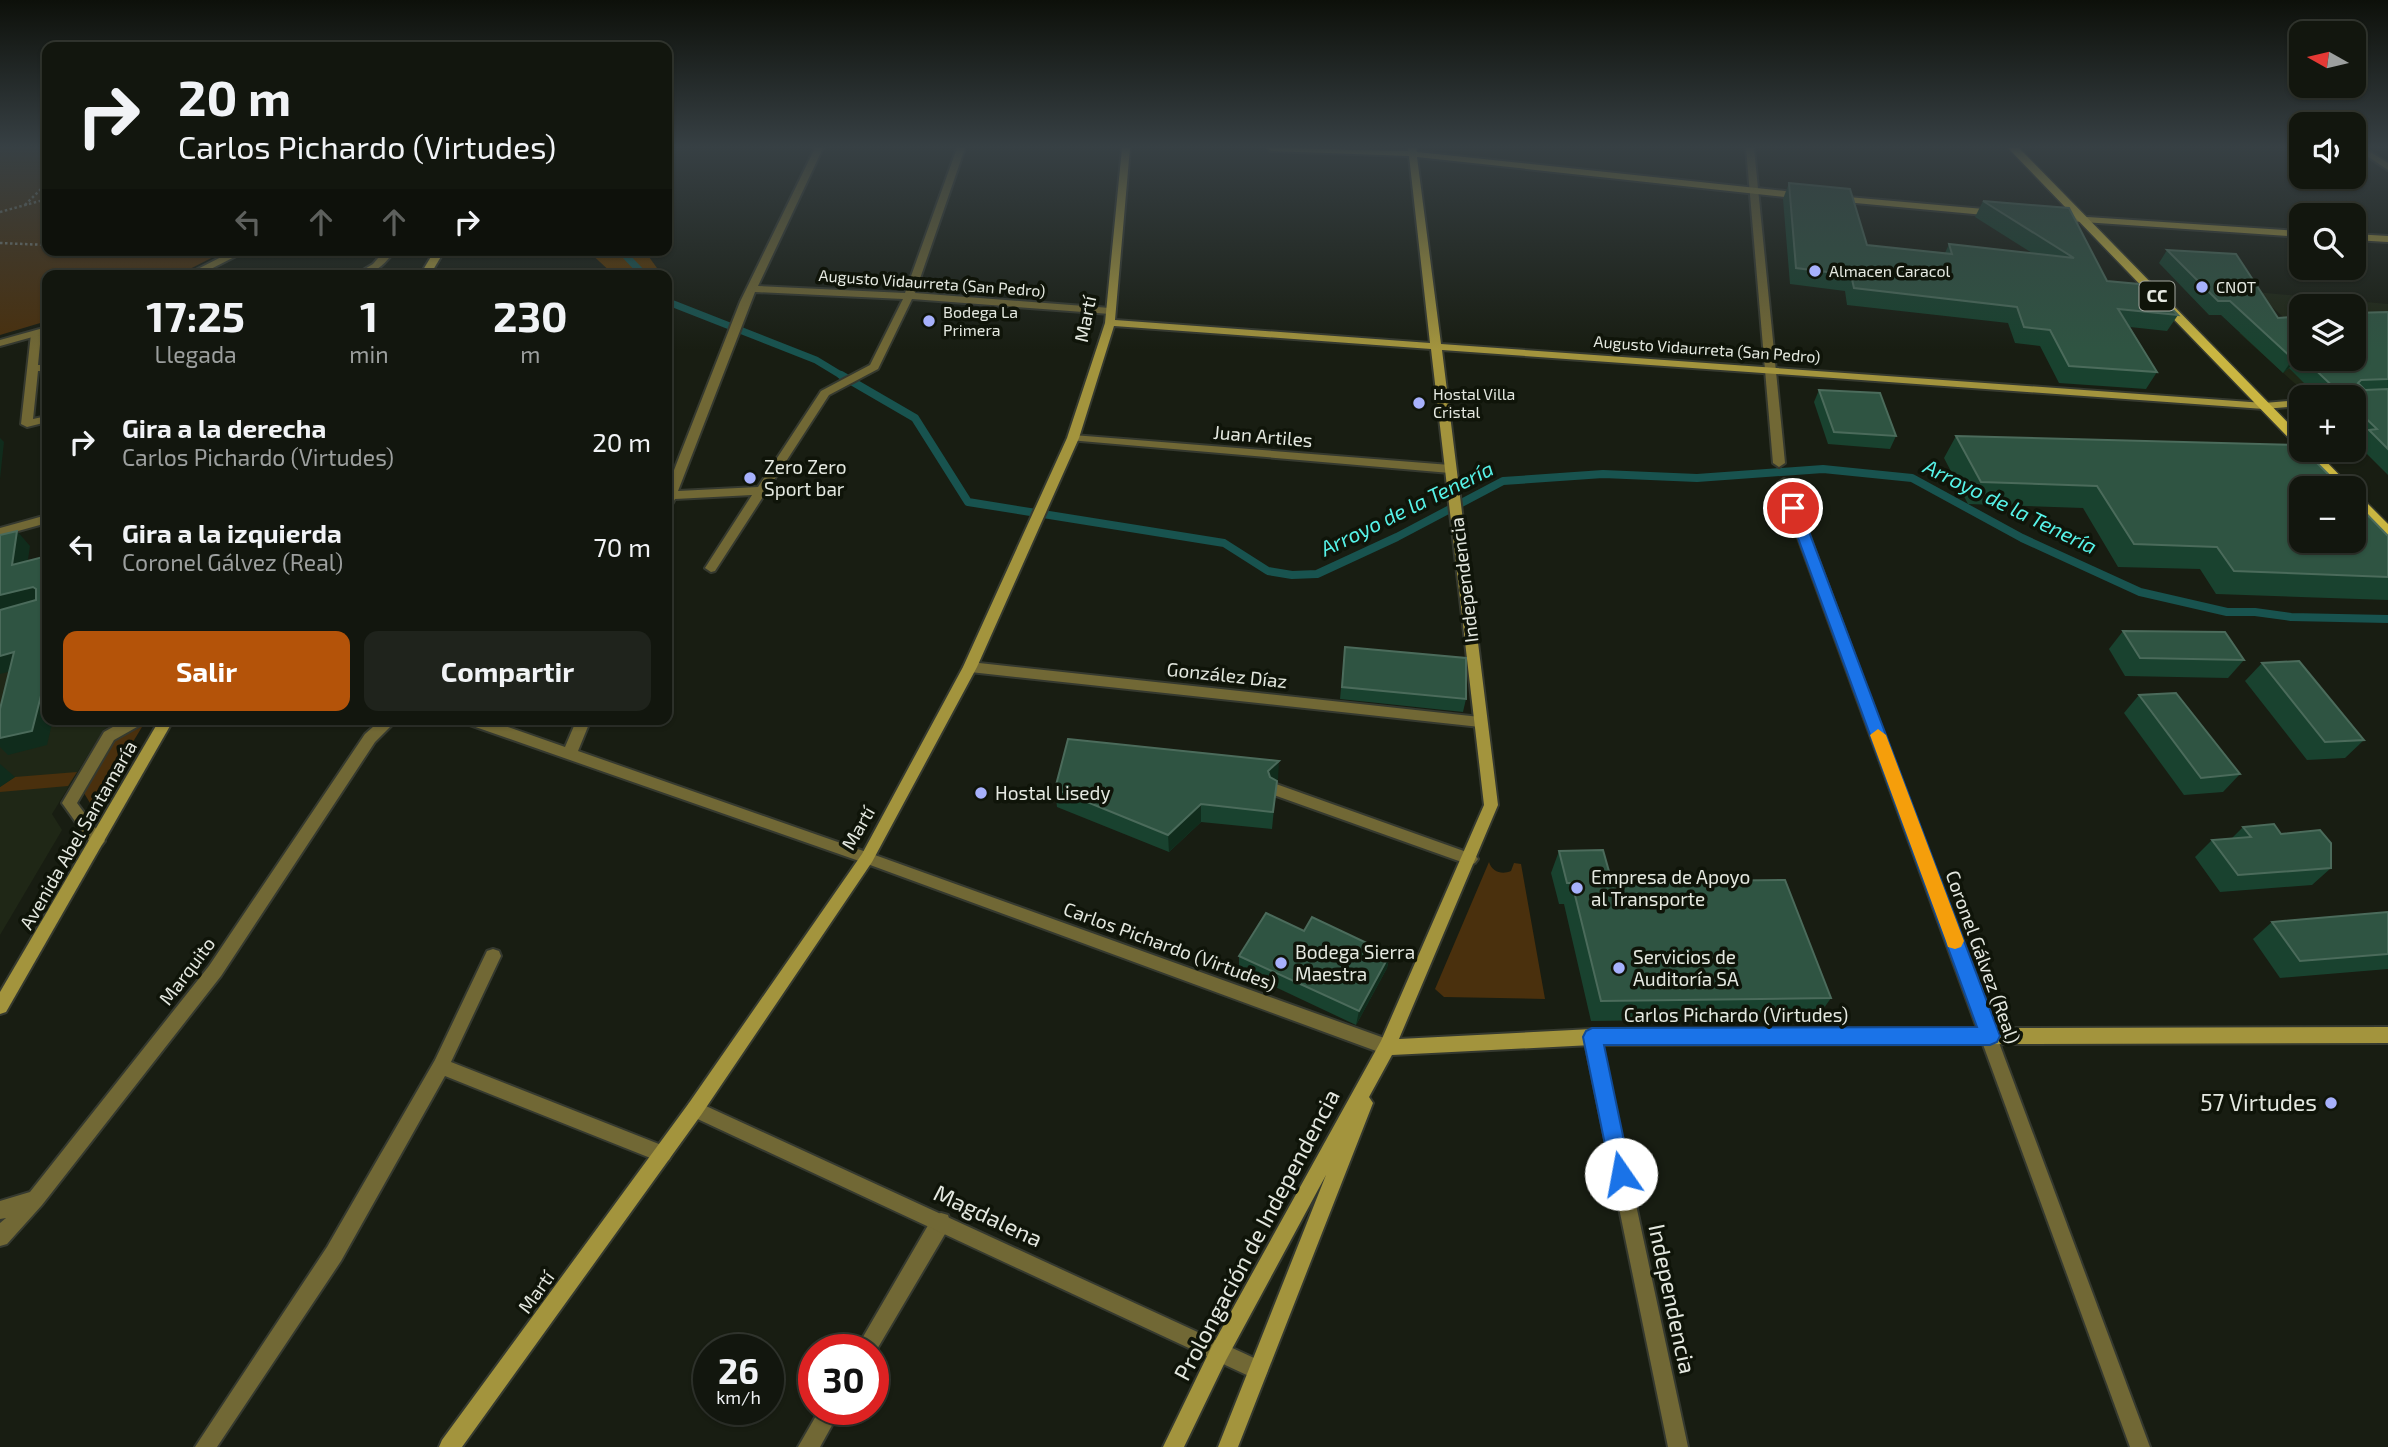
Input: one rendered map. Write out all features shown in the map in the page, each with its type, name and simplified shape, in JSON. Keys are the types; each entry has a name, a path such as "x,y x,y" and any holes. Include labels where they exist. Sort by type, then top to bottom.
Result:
{"main road":[{"name":"CC","path":"2080,216 2289,432"},
{"path":"2319,462 2333,476"},
{"path":"2366,510 2388,533"}],"street":[{"path":"672,489 745,302 786,216"},
{"path":"711,568 825,393 874,366 909,296 937,216"},
{"name":"Martí","path":"449,1447 695,1109 867,858 971,667 1073,438 1110,317 1120,216"},
{"name":"Independencia","path":"1421,216 1491,804"},
{"path":"1756,216 1779,463"},
{"path":"2041,217 2289,233"},
{"path":"2366,238 2388,239"},
{"path":"201,270 231,256"},
{"path":"369,270 385,256"},
{"name":"Augusto Vidaurreta (San Pedro)","path":"751,289 909,296 1110,317 1436,345 2264,406 2289,404"},
{"path":"0,343 41,332 32,368 27,424 42,420"},
{"path":"32,368 42,368"},
{"name":"Juan Artiles","path":"1073,438 1450,469"},
{"name":"Coronel Gálvez (Real)","path":"1784,483 2140,1447"},
{"path":"672,499 761,491"},
{"path":"0,532 42,520"},
{"name":"González Díaz","path":"971,667 1480,722"},
{"path":"97,841 69,803 109,736 128,725"},
{"name":"Avenida Abel Santamaría","path":"0,1007 164,725"},
{"name":"Marquito","path":"0,1237 36,1199 215,971 370,738 384,725"},
{"name":"Carlos Pichardo (Virtudes)","path":"487,725 867,858 1387,1047 1592,1037 2388,1035"},
{"path":"570,753 582,725"},
{"path":"1276,790 1470,859"},
{"name":"Prolongación de Independencia","path":"1228,1447 1387,1047 1470,859 1491,804"},
{"path":"205,1447 334,1254 441,1066 493,956"},
{"name":"Independencia","path":"1592,1037 1678,1447"},
{"name":"Prolongación de Independencia","path":"1173,1447 1219,1353 1387,1047"},
{"path":"441,1066 663,1154"},
{"name":"Magdalena","path":"695,1109 1258,1370"},
{"path":"0,1210 36,1199"},
{"path":"875,1334 941,1222"},
{"path":"808,1447 821,1425"}],"path":[{"path":"0,243 42,245"}],"shaded area":[{"path":"0,216 42,216 42,256 215,256 188,270 42,270 42,322 0,335"},
{"path":"593,256 648,256 658,270 609,270"},
{"path":"2255,292 2289,295 2289,322"},
{"path":"2366,302 2388,304 2388,383 2297,385 2239,333 2289,330 2289,371 2366,371"},
{"path":"0,586 42,705 42,725 112,725 103,730 52,814 62,830 0,935"},
{"path":"143,725 93,808 84,793 116,738"},
{"path":"77,772 68,786 0,792 0,787 15,777"},
{"path":"1489,862 1492,868 1501,873 1511,871 1514,863 1521,864 1545,999 1444,997 1435,989"}],"building":[{"path":"1792,216 1858,216 1867,245 1952,254 1949,244 2074,258 2006,216 2073,216 2107,281 2150,285 2178,315 2118,309 2157,372 2069,366 2050,330 2024,327 2017,307 1854,288 1851,275 1796,268"},
{"path":"2167,250 2236,254 2278,318 2289,317 2289,355 2230,301 2218,301"},
{"path":"2388,312 2388,379 2361,380 2358,383 2360,385 2331,385 2317,371 2366,371 2366,313"},
{"path":"2388,389 2388,449 2369,430 2377,429 2366,418 2366,390"},
{"path":"1819,390 1880,393 1896,436 1834,432"},
{"path":"1956,436 2289,445 2289,462 2316,462 2330,476 2289,476 2289,553 2366,553 2366,513 2388,536 2388,577 2234,571 2217,547 2134,544 2097,486 1981,482"},
{"path":"17,531 12,565 42,557 42,692 32,731 0,738 0,709 14,652 0,656 0,610 36,600 36,589 33,587 0,595 0,535"},
{"path":"2123,631 2225,632 2244,660 2140,658"},
{"path":"1345,647 1466,658 1466,699 1342,687"},
{"path":"2299,661 2364,740 2325,742 2262,663"},
{"path":"2176,693 2240,774 2201,778 2139,695"},
{"path":"1068,739 1279,761 1268,771 1270,777 1277,781 1273,812 1201,804 1168,835 1055,789"},
{"path":"2274,824 2281,834 2320,830 2331,843 2331,868 2238,875 2212,840 2251,837 2243,827"},
{"path":"1603,850 1612,882 1785,880 1831,998 1601,1001 1572,883 1567,883 1559,851"},
{"path":"2388,912 2388,954 2300,961 2272,922"},
{"path":"1266,913 1304,931 1312,917 1390,954 1359,1011 1239,956"}],"waterway":[{"name":"Arroyo de la Tenería","path":"626,256 639,270"},
{"name":"Arroyo de la Tenería","path":"672,303 816,360 844,377"},
{"name":"Arroyo de la Tenería","path":"841,375 915,418 968,502 1224,543 1268,571 1292,575 1317,574 1397,537 1503,481 1603,474 1697,478 1823,469 1912,478 2022,538 2140,592 2227,612 2255,612 2291,617 2388,619"}],"slow traffic":[{"path":"1878,735 1955,941"}],"place":[{"name":"Almacen Caracol","path":"1815,271"},
{"name":"CNOT","path":"2202,287"},
{"name":"Bodega La Primera","path":"929,321"},
{"name":"Hostal Villa Cristal","path":"1419,403"},
{"name":"Zero Zero Sport bar","path":"750,478"},
{"name":"Hostal Lisedy","path":"981,793"},
{"name":"Empresa de Apoyo al Transporte","path":"1577,888"},
{"name":"Bodega Sierra Maestra","path":"1281,963"},
{"name":"Servicios de Auditoría SA","path":"1619,968"},
{"name":"57 Virtudes","path":"2331,1103"}],"route":[{"path":"1621,1174 1592,1037 1990,1036 1793,508"}]}
